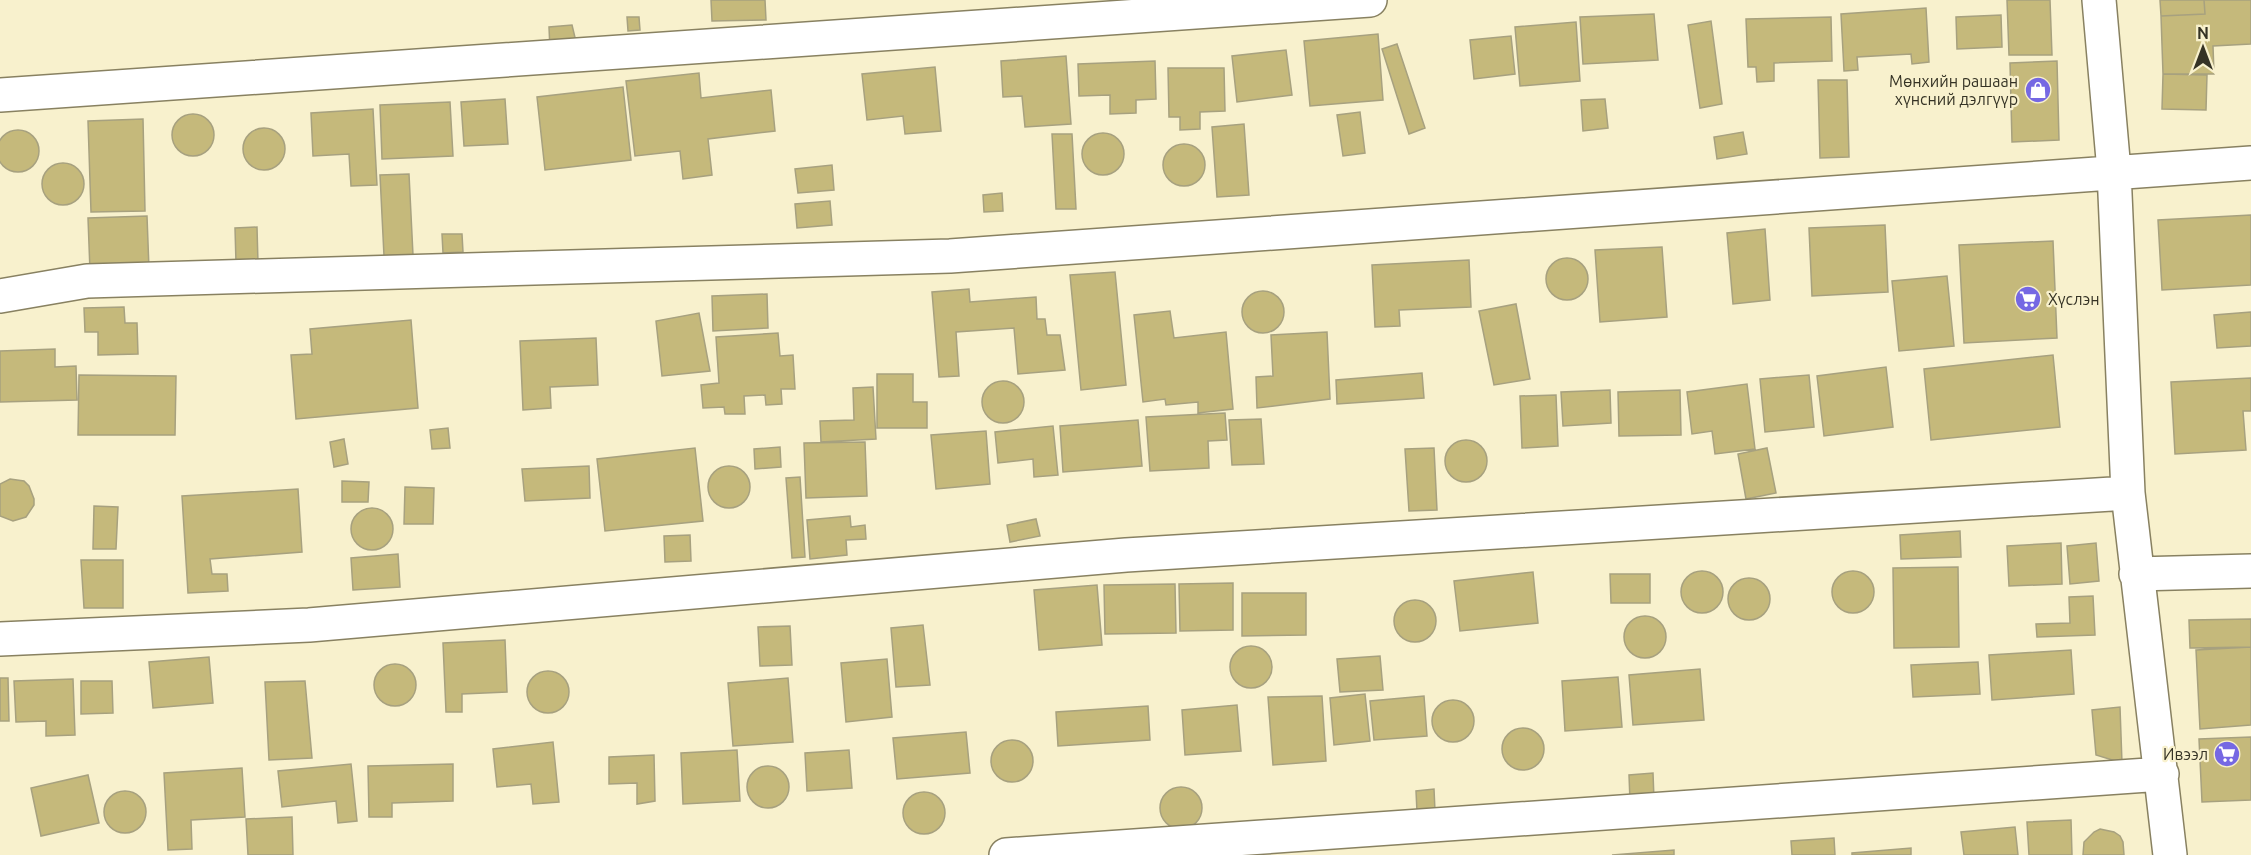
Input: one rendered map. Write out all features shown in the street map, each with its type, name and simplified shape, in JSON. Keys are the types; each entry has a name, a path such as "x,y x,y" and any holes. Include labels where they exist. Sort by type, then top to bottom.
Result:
{"street":[{"path":"0,95 1370,0"},
{"path":"2099,0 2114,171 2128,492 2170,855"},
{"path":"0,296 87,281 950,256 2251,163"},
{"path":"0,639 309,625 1125,555 2128,492"},
{"path":"2136,574 2251,571"},
{"path":"1006,855 2162,774"}],"building":[{"path":"711,0 765,0 766,20 712,21"},
{"path":"2007,0 2050,0 2052,55 2009,55"},
{"path":"2160,0 2204,0 2205,14 2161,16"},
{"path":"2204,0 2251,0 2251,44 2213,46 2214,74 2163,74 2161,16 2205,14"},
{"path":"1926,8 1929,62 1912,64 1911,54 1857,57 1858,70 1844,71 1841,14"},
{"path":"1654,14 1658,60 1583,64 1580,17"},
{"path":"2001,15 2002,47 1957,49 1956,17"},
{"path":"627,17 639,17 640,30 628,31"},
{"path":"1831,17 1832,61 1774,63 1774,81 1757,82 1756,67 1748,67 1746,19"},
{"path":"1711,21 1722,104 1700,108 1688,25"},
{"path":"1576,22 1580,81 1520,86 1515,27"},
{"path":"572,25 577,46 550,50 549,27"},
{"path":"1378,34 1383,100 1310,106 1304,41"},
{"path":"1511,36 1515,74 1474,79 1470,40"},
{"path":"1397,44 1425,128 1409,134 1382,49"},
{"path":"1286,50 1292,95 1237,102 1232,56"},
{"path":"1066,56 1071,124 1025,127 1022,96 1003,97 1001,61"},
{"path":"1155,61 1156,99 1136,100 1136,113 1110,114 1110,95 1079,96 1078,64"},
{"path":"2057,61 2059,140 2012,142 2010,63"},
{"path":"935,67 941,131 905,134 903,116 867,120 862,74"},
{"path":"1168,68 1224,68 1225,111 1200,112 1200,129 1180,130 1180,117 1169,117"},
{"path":"699,73 701,98 771,90 775,131 708,139 712,175 683,179 680,151 635,156 626,81"},
{"path":"2163,74 2207,75 2206,110 2162,109"},
{"path":"1818,80 1847,80 1849,157 1820,158"},
{"path":"623,87 631,160 545,170 537,97"},
{"path":"505,99 508,144 464,146 461,102"},
{"path":"1605,99 1608,128 1583,131 1581,100"},
{"path":"450,102 453,156 382,159 380,105"},
{"path":"373,109 377,185 351,186 349,154 313,156 311,113"},
{"path":"1360,112 1365,153 1343,156 1337,115"},
{"path":"193,114 208,120 214,135 208,150 193,156 178,150 172,135 178,120"},
{"path":"143,119 145,211 91,212 88,121"},
{"path":"1244,124 1249,195 1217,197 1212,127"},
{"path":"264,128 279,134 285,149 279,164 264,170 249,164 243,149 249,134"},
{"path":"18,130 33,136 39,151 33,166 18,172 3,166 -3,151 3,136"},
{"path":"1743,132 1747,154 1717,159 1714,137"},
{"path":"1103,133 1118,139 1124,154 1118,169 1103,175 1088,169 1082,154 1088,139"},
{"path":"1052,134 1072,134 1076,209 1056,209"},
{"path":"1184,144 1199,150 1205,165 1199,180 1184,186 1169,180 1163,165 1169,150"},
{"path":"63,163 78,169 84,184 78,199 63,205 48,199 42,184 48,169"},
{"path":"832,165 834,190 798,193 795,169"},
{"path":"409,174 413,255 384,256 380,175"},
{"path":"1002,193 1003,211 984,212 983,195"},
{"path":"830,201 832,225 797,228 795,204"},
{"path":"2251,215 2251,285 2162,290 2158,220"},
{"path":"147,216 149,269 90,271 88,218"},
{"path":"1885,225 1888,292 1812,296 1809,228"},
{"path":"257,227 258,263 236,263 235,228"},
{"path":"1765,229 1770,300 1733,304 1727,233"},
{"path":"442,234 462,234 463,252 443,253"},
{"path":"2053,241 2057,338 1964,343 1959,245"},
{"path":"1662,247 1667,317 1600,322 1595,250"},
{"path":"1567,258 1582,264 1588,279 1582,294 1567,300 1552,294 1546,279 1552,264"},
{"path":"1469,260 1471,307 1399,310 1400,326 1375,327 1372,265"},
{"path":"1115,272 1126,385 1081,390 1070,275"},
{"path":"1947,276 1954,346 1899,351 1892,281"},
{"path":"969,289 970,302 1036,297 1037,319 1045,319 1047,335 1060,335 1065,370 1018,374 1014,328 956,332 959,376 939,377 932,292"},
{"path":"1263,291 1278,297 1284,312 1278,327 1263,333 1248,327 1242,312 1248,297"},
{"path":"767,294 768,328 713,331 712,296"},
{"path":"1516,304 1530,379 1494,385 1479,311"},
{"path":"124,307 125,323 137,323 138,354 98,355 98,332 85,332 84,308"},
{"path":"1170,311 1174,338 1226,332 1233,409 1198,413 1198,402 1166,405 1165,399 1143,402 1134,315"},
{"path":"2251,312 2251,346 2217,348 2214,315"},
{"path":"699,313 710,371 662,376 656,321"},
{"path":"411,320 418,408 296,419 291,355 312,354 310,329"},
{"path":"1327,332 1330,399 1257,408 1256,377 1273,376 1271,335"},
{"path":"778,333 780,356 793,355 795,389 781,389 782,404 766,405 765,395 744,396 745,414 725,414 724,407 703,408 701,385 719,383 716,337"},
{"path":"596,338 598,385 550,387 551,408 523,410 520,341"},
{"path":"55,349 55,367 76,366 77,400 0,402 0,351"},
{"path":"2053,355 2060,427 1931,440 1924,369"},
{"path":"1886,367 1893,427 1824,436 1817,376"},
{"path":"1422,373 1424,398 1337,404 1336,380"},
{"path":"877,374 913,374 913,402 927,402 927,428 877,428"},
{"path":"79,375 176,376 175,435 78,435"},
{"path":"1809,375 1814,427 1765,432 1760,379"},
{"path":"2251,378 2251,411 2243,411 2246,450 2175,454 2171,382"},
{"path":"1003,381 1018,387 1024,402 1018,417 1003,423 988,417 982,402 988,387"},
{"path":"1747,384 1755,449 1715,454 1712,431 1692,434 1687,392"},
{"path":"873,387 876,439 821,442 820,421 854,420 853,388"},
{"path":"1610,390 1611,423 1563,426 1561,392"},
{"path":"1680,390 1681,435 1619,436 1618,392"},
{"path":"1556,395 1558,446 1522,448 1520,396"},
{"path":"1225,413 1227,440 1208,441 1209,468 1150,471 1146,417"},
{"path":"1261,419 1264,464 1232,465 1229,420"},
{"path":"1138,420 1142,466 1063,472 1060,426"},
{"path":"1053,426 1058,475 1034,477 1033,459 998,463 995,432"},
{"path":"448,428 450,448 432,449 430,430"},
{"path":"986,431 990,484 936,489 931,435"},
{"path":"344,439 348,464 334,467 330,442"},
{"path":"1466,440 1481,446 1487,461 1481,476 1466,482 1451,476 1445,461 1451,446"},
{"path":"865,442 867,496 806,498 804,443"},
{"path":"780,447 781,467 755,469 754,449"},
{"path":"695,448 703,521 605,531 597,459"},
{"path":"1434,448 1437,510 1409,511 1405,449"},
{"path":"1767,448 1776,493 1746,499 1738,454"},
{"path":"589,466 590,498 525,501 522,469"},
{"path":"729,466 744,472 750,487 744,502 729,508 714,502 708,487 714,472"},
{"path":"800,477 805,557 792,558 786,478"},
{"path":"10,479 24,481 29,486 34,499 34,505 26,517 13,521 0,516 0,484"},
{"path":"342,481 369,482 368,502 342,502"},
{"path":"405,487 434,488 433,524 404,524"},
{"path":"298,489 302,552 210,559 212,574 227,574 228,591 188,593 182,496"},
{"path":"94,506 118,507 116,549 93,549"},
{"path":"372,508 387,514 393,529 387,544 372,550 357,544 351,529 357,514"},
{"path":"850,516 851,527 865,525 866,539 846,540 847,555 810,559 807,520"},
{"path":"1036,519 1040,536 1010,542 1007,525"},
{"path":"1960,531 1961,557 1901,559 1900,535"},
{"path":"690,535 691,561 665,562 664,536"},
{"path":"2061,543 2062,584 2009,586 2007,546"},
{"path":"2096,543 2099,581 2070,584 2067,546"},
{"path":"398,554 400,587 353,590 351,558"},
{"path":"81,560 123,560 123,608 84,608"},
{"path":"1958,567 1959,647 1894,648 1893,568"},
{"path":"1702,571 1717,577 1723,592 1717,607 1702,613 1687,607 1681,592 1687,577"},
{"path":"1853,571 1868,577 1874,592 1868,607 1853,613 1838,607 1832,592 1838,577"},
{"path":"1533,572 1538,623 1460,631 1454,581"},
{"path":"1610,574 1650,574 1650,603 1611,603"},
{"path":"1749,578 1764,584 1770,599 1764,614 1749,620 1734,614 1728,599 1734,584"},
{"path":"1233,583 1233,630 1180,631 1179,584"},
{"path":"1175,584 1176,633 1105,634 1104,585"},
{"path":"1097,585 1102,645 1039,650 1034,590"},
{"path":"1242,593 1306,593 1306,635 1242,636"},
{"path":"2093,596 2095,635 2037,637 2036,624 2070,623 2069,597"},
{"path":"1415,600 1430,606 1436,621 1430,636 1415,642 1400,636 1394,621 1400,606"},
{"path":"1645,616 1660,622 1666,637 1660,652 1645,658 1630,652 1624,637 1630,622"},
{"path":"2251,619 2251,647 2190,648 2189,620"},
{"path":"923,625 930,685 896,687 891,628"},
{"path":"790,626 792,665 760,666 758,627"},
{"path":"505,640 507,692 462,694 462,712 446,712 443,643"},
{"path":"1251,646 1266,652 1272,667 1266,682 1251,688 1236,682 1230,667 1236,652"},
{"path":"2251,647 2251,725 2200,729 2196,650"},
{"path":"2071,650 2074,694 1992,700 1989,655"},
{"path":"1380,656 1383,690 1340,692 1337,659"},
{"path":"209,657 213,703 153,708 149,662"},
{"path":"887,659 892,717 846,722 841,663"},
{"path":"1978,662 1980,694 1913,697 1911,665"},
{"path":"395,664 410,670 416,685 410,700 395,706 380,700 374,685 380,670"},
{"path":"1700,669 1704,720 1633,725 1629,675"},
{"path":"548,671 563,677 569,692 563,707 548,713 533,707 527,692 533,677"},
{"path":"1618,677 1622,727 1565,731 1562,681"},
{"path":"0,678 8,678 9,721 0,721"},
{"path":"788,678 793,742 733,746 728,683"},
{"path":"73,679 75,735 46,736 46,721 16,722 14,681"},
{"path":"81,681 112,681 113,713 81,714"},
{"path":"305,681 312,758 269,760 265,682"},
{"path":"1365,694 1370,741 1334,745 1330,698"},
{"path":"1322,696 1326,761 1273,765 1268,697"},
{"path":"1424,696 1427,736 1374,740 1370,701"},
{"path":"1453,700 1468,706 1474,721 1468,736 1453,742 1438,736 1432,721 1438,706"},
{"path":"1237,705 1241,751 1185,755 1182,710"},
{"path":"1148,706 1150,740 1058,746 1056,712"},
{"path":"2120,707 2122,763 2096,755 2092,710"},
{"path":"1523,728 1538,734 1544,749 1538,764 1523,770 1508,764 1502,749 1508,734"},
{"path":"966,732 970,773 897,779 893,738"},
{"path":"2251,737 2251,800 2202,802 2199,739"},
{"path":"1012,740 1027,746 1033,761 1027,776 1012,782 997,776 991,761 997,746"},
{"path":"553,742 559,802 533,804 531,784 497,787 493,749"},
{"path":"737,750 740,801 683,804 681,753"},
{"path":"849,750 852,788 807,791 805,753"},
{"path":"654,755 655,801 637,804 637,783 609,784 609,757"},
{"path":"351,764 357,821 338,823 336,801 282,807 278,771"},
{"path":"453,764 453,801 392,803 392,817 369,817 368,766"},
{"path":"768,766 783,772 789,787 783,802 768,808 753,802 747,787 753,772"},
{"path":"242,768 245,817 191,820 192,849 168,850 164,773"},
{"path":"1653,773 1654,799 1630,801 1629,775"},
{"path":"88,775 99,823 41,836 31,788"},
{"path":"1181,787 1196,793 1202,808 1196,823 1181,829 1166,823 1160,808 1166,793"},
{"path":"1434,789 1435,811 1417,812 1416,791"},
{"path":"125,791 140,797 146,812 140,827 125,833 110,827 104,812 110,797"},
{"path":"924,792 939,798 945,813 939,828 924,834 909,828 903,813 909,798"},
{"path":"292,817 293,855 248,855 246,819"},
{"path":"2071,820 2072,855 2029,855 2027,822"},
{"path":"2015,827 2018,855 1964,855 1961,832"},
{"path":"2100,829 2120,836 2124,855 2083,855 2084,842"},
{"path":"1834,838 1835,855 1792,855 1791,841"},
{"path":"1911,848 1911,855 1852,855 1852,853"},
{"path":"1674,850 1674,855 1612,855"}],"place":[{"name":"Мөнхийн рашаан хүнсний дэлгүүр","path":"2038,90"},
{"name":"Хүслэн","path":"2028,299"},
{"name":"Ивээл","path":"2227,754"}]}
